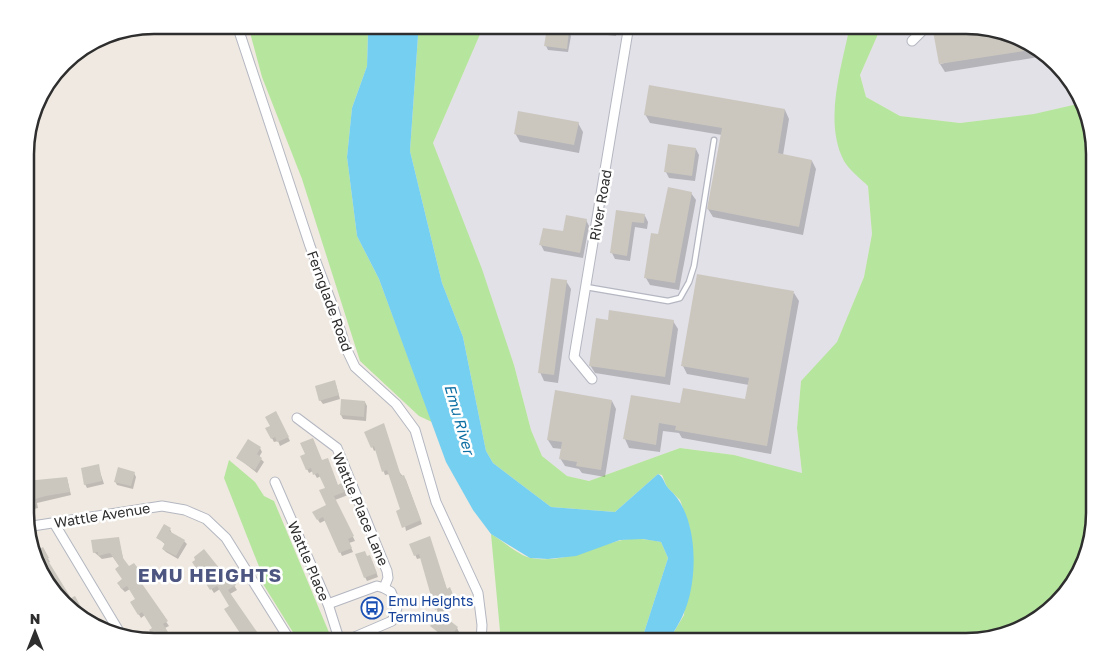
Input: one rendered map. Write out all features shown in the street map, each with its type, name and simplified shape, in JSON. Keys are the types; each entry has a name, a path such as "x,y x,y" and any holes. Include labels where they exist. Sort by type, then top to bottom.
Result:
{"street":[{"name":"Fernglade Road","path":"240,34 346,348 356,367 396,404 415,430 436,502 478,593 482,633"},
{"name":"River Road","path":"592,379 574,357 628,34"},
{"path":"912,41 919,34"},
{"name":"Wattle Place Lane","path":"297,418 337,448 387,571 388,578 384,588 377,586 328,604"},
{"name":"Wattle Place","path":"275,482 339,633"},
{"name":"Wattle Avenue","path":"35,526 162,506 185,510 206,519 226,538 286,633"},
{"path":"54,523 116,627"},
{"path":"363,633 392,621 397,608 391,592 384,588"}],"lane":[{"path":"586,286 668,301 680,298 689,282 694,266 714,140"}],"shaded area":[{"path":"480,34 848,34 836,99 845,162 868,186 872,234 864,277 837,343 801,381 797,428 802,474 734,455 680,448 589,481 567,476 542,456 531,430 514,365 433,143"},
{"path":"878,34 982,35 1012,43 1039,59 1061,81 1075,105 1031,115 960,123 900,116 866,97 860,75"}],"green space":[{"path":"250,34 368,34 367,66 352,108 347,157 357,236 379,279 432,422 419,416 360,361 302,179 262,77"},
{"path":"418,34 480,34 433,143 482,269 514,365 531,430 542,456 567,476 589,481 680,448 734,455 802,473 797,428 801,381 837,342 864,277 872,234 868,186 844,161 835,129 836,93 848,34 878,34 860,75 866,97 900,116 960,123 1034,114 1075,105 1084,130 1086,146 1086,521 1084,537 1077,559 1066,580 1056,592 1033,613 1019,621 990,631 974,633 673,633 684,615 690,528 680,500 667,487 662,475 658,474 615,512 551,507 493,463 486,451 463,337 442,283 410,151"},
{"path":"229,460 255,482 264,496 274,501 329,633 293,633 255,571 260,569 224,478"},
{"path":"491,534 521,554 531,558 543,559 565,557 629,539 661,542 668,558 644,633 500,633"}],"water":[{"name":"Emu River","path":"368,34 418,34 410,151 442,283 463,337 486,451 493,463 551,507 615,512 658,474 662,477 667,487 679,500 686,515 691,531 693,549 692,585 688,601 673,633 644,633 668,558 661,542 643,539 620,540 576,556 548,559 530,558 491,534 473,510 446,462 379,279 357,236 347,157 352,108 367,66"}],"building":[{"path":"546,34 569,34 567,49 544,46"},
{"path":"934,34 982,35 1012,43 1027,51 939,64"},
{"path":"649,85 785,109 778,153 812,160 799,227 707,209 722,128 644,115"},
{"path":"518,111 579,122 574,145 514,134"},
{"path":"668,144 696,148 692,176 664,172"},
{"path":"668,187 692,192 675,283 644,278 651,233 658,234"},
{"path":"616,210 645,214 644,223 632,222 627,256 610,253"},
{"path":"566,215 587,219 580,253 539,245 543,228 563,231"},
{"path":"697,274 794,291 767,446 675,430 676,426 659,423 656,445 623,439 631,395 680,403 683,388 745,399 749,378 681,366"},
{"path":"551,278 567,280 554,375 538,373"},
{"path":"609,310 674,320 665,377 589,366 596,318 608,320"},
{"path":"335,380 339,395 319,401 315,386"},
{"path":"555,390 612,400 601,470 576,466 577,462 559,459 562,442 547,440"},
{"path":"341,399 365,401 364,417 340,415"},
{"path":"276,411 289,437 277,442 275,437 271,439 265,428 270,426 265,417"},
{"path":"384,423 401,476 404,475 421,520 402,528 396,511 400,509 387,470 382,472 374,446 371,448 364,432"},
{"path":"313,438 322,460 328,458 338,485 343,482 347,491 334,496 354,536 348,539 352,548 339,553 323,517 317,520 312,512 326,505 319,490 325,488 318,473 313,475 311,468 306,470 300,456 305,454 300,443"},
{"path":"248,439 261,447 257,454 262,458 255,470 236,458"},
{"path":"99,464 102,481 84,485 81,468"},
{"path":"118,467 135,472 131,486 114,482"},
{"path":"67,477 70,492 35,499 36,504 34,504 34,480"},
{"path":"164,524 171,528 169,531 185,540 176,556 162,549 165,543 156,538"},
{"path":"430,536 447,589 450,587 456,602 435,610 419,554 414,556 409,544"},
{"path":"119,537 123,558 129,566 134,563 143,575 138,578 168,621 163,624 168,633 151,633 149,630 152,628 142,612 138,615 130,602 135,599 127,586 122,589 117,583 122,579 115,569 119,566 110,553 98,556 98,552 93,553 91,540"},
{"path":"43,547 49,558 47,559 71,598 75,596 82,609 69,598 54,580 39,549"},
{"path":"204,549 228,579 231,577 236,585 228,590 258,633 240,633 224,609 229,606 217,586 210,590 192,562 195,560 194,557"},
{"path":"365,551 367,556 370,555 377,573 364,578 355,554"},
{"path":"440,613 458,627 453,633 439,633 430,626"}],"place":[{"name":"Emu Heights Terminus","path":"372,608"}],"district":[{"name":"EMU HEIGHTS","path":"210,574"}]}
